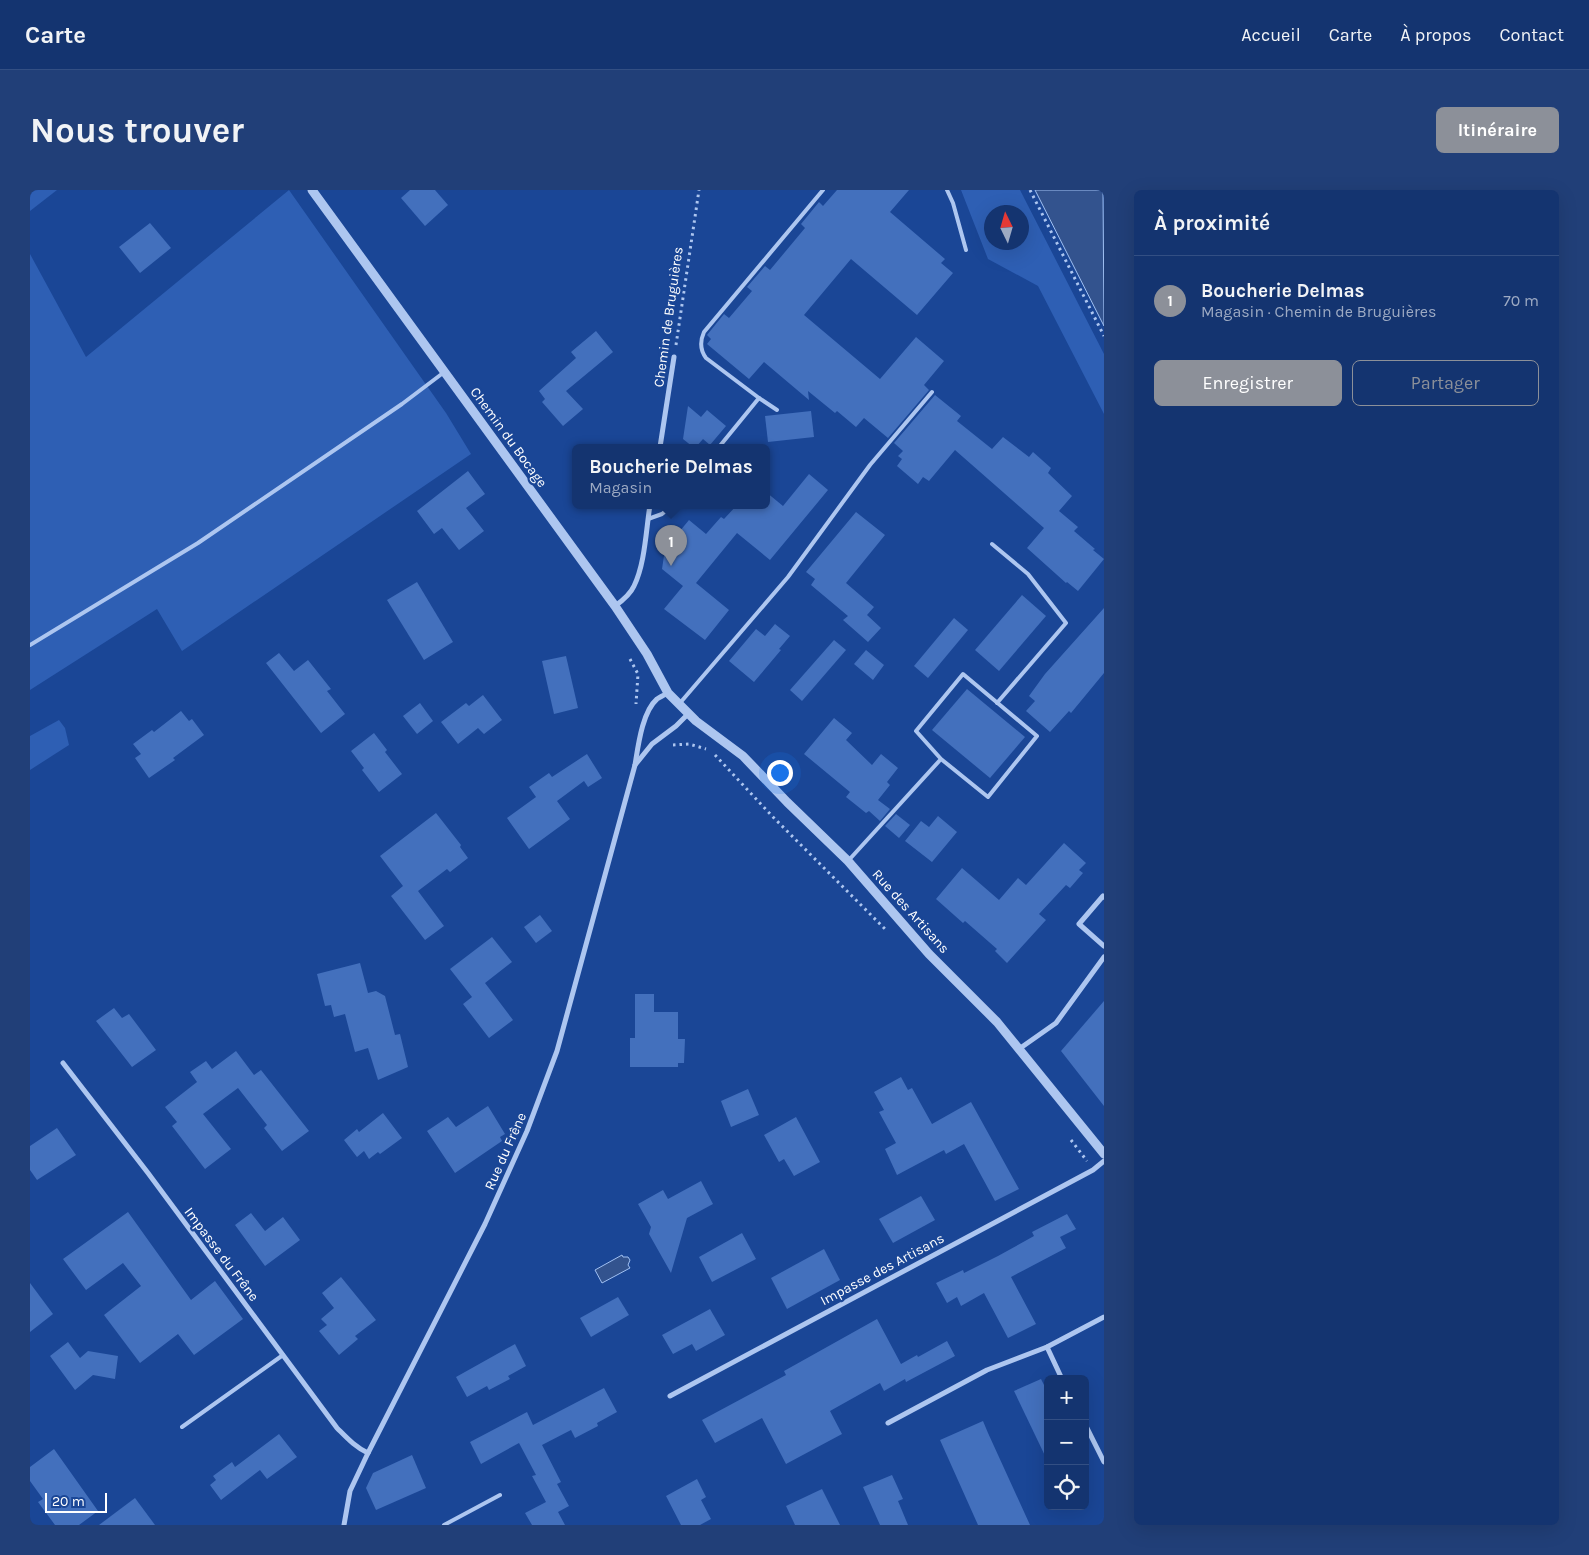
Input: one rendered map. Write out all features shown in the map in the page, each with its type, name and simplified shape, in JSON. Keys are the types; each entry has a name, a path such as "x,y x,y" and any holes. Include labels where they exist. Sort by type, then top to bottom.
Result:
{"street":[{"name":"Chemin du Bocage","path":"312,190 615,606 647,654 668,693 678,705"},
{"name":"Chemin de Bruguières","path":"660,444 674,357"},
{"path":"615,606 623,601 634,588 640,568 649,509"},
{"name":"Rue du Frêne","path":"344,1525 350,1491 485,1224 527,1131 557,1051 635,765 641,734 649,712 656,700 668,693"},
{"name":"Rue des Artisans","path":"678,705 743,756 848,861 929,954 998,1022 1104,1154"},
{"name":"Rue du Frêne","path":"635,765 652,744 676,726 688,714"},
{"path":"1104,897 1079,924 1104,946"},
{"path":"1019,1049 1056,1023 1104,957"},
{"name":"Impasse du Frêne","path":"63,1063 148,1173 337,1428 359,1449 368,1453"},
{"name":"Impasse des Artisans","path":"670,1396 1093,1170 1104,1161"},
{"path":"888,1423 987,1370 1047,1347 1104,1316"},
{"path":"1047,1347 1060,1375"},
{"path":"1089,1432 1104,1462"}],"lane":[{"path":"777,410 706,358 702,352 701,340 704,332 823,190"},
{"path":"947,190 954,203 966,250"},
{"path":"30,645 198,543 402,404 444,372"},
{"path":"678,705 788,577 870,465 932,392"},
{"path":"722,444 759,398"},
{"path":"648,519 662,514 668,509"},
{"path":"992,544 1028,574 1066,623 998,703"},
{"path":"963,674 1037,736 988,797 941,759 916,731 963,674"},
{"path":"848,861 941,759"},
{"path":"182,1427 283,1355"},
{"path":"444,1525 500,1496"}],"path":[{"name":"Chemin de Bruguières","path":"674,357 699,190"},
{"path":"1030,190 1104,336"},
{"path":"626,651 638,674 635,710"},
{"path":"671,746 689,744 708,750"},
{"path":"713,754 892,936"},
{"path":"1070,1138 1093,1170"}],"shaded area":[{"path":"30,190 57,190 30,211"},
{"path":"289,190 446,413 471,454 182,651 157,609 30,690 30,254 86,357"},
{"path":"961,190 1020,190 1028,205 984,205 984,249"},
{"path":"1035,190 1103,190 1104,326"},
{"path":"1029,208 1104,354 1104,414 1038,286 988,259 984,250 1029,250"},
{"path":"59,720 65,728 69,745 30,770 30,736"},
{"path":"622,1255 630,1260 628,1265 630,1268 602,1283 595,1270"}],"building":[{"path":"410,190 435,190 448,205 425,226 401,198"},
{"path":"837,190 909,190 890,212 945,259 941,263 953,273 917,315 851,259 804,315 880,379 916,337 944,361 924,385 929,390 888,438 864,418 856,427 808,391 809,400 764,362 749,379 707,344 711,339 707,335 724,314 729,318 752,291 747,287 765,266 770,270 805,228 801,224 819,202 823,206"},
{"path":"150,223 171,248 140,273 119,247"},
{"path":"596,331 613,352 566,391 583,409 563,426 542,402 545,399 539,391 576,358 571,352"},
{"path":"935,395 961,416 957,421 992,449 1003,437 1029,457 1033,452 1051,468 1048,473 1072,496 1059,511 1078,527 1074,531 1104,559 1078,591 1066,583 1027,548 1044,528 955,450 929,481 923,477 918,484 897,466 902,459 898,456 903,451 894,443"},
{"path":"688,406 701,417 707,410 726,426 711,444 703,439 699,444 689,444 683,439"},
{"path":"811,411 814,437 768,442 765,416"},
{"path":"468,471 485,494 466,508 484,531 459,550 442,528 434,534 417,511"},
{"path":"809,474 828,490 770,560 737,533 696,583 729,610 705,640 664,609 683,586 662,569 665,549 689,520 706,534 721,517 724,519 733,509 770,509 770,495 783,506"},
{"path":"856,512 885,535 846,583 874,607 867,615 881,628 868,642 843,620 848,616 811,585 815,579 806,572"},
{"path":"417,582 453,642 424,660 387,600"},
{"path":"1022,595 1046,616 999,671 975,650"},
{"path":"1104,608 1104,673 1071,713 1069,711 1050,732 1026,711 1035,701 1029,696 1045,674"},
{"path":"954,618 968,630 928,678 914,666"},
{"path":"775,624 790,636 779,649 781,650 754,682 729,661 756,629 765,636"},
{"path":"834,640 846,650 802,701 790,690"},
{"path":"866,650 884,665 873,680 854,664"},
{"path":"279,653 294,671 308,660 331,689 327,691 345,714 321,733 266,663"},
{"path":"566,656 578,708 554,714 542,661"},
{"path":"967,689 1025,737 990,778 932,730"},
{"path":"483,695 502,720 484,734 478,728 458,744 441,722 466,703 469,706"},
{"path":"420,703 433,721 417,734 403,716"},
{"path":"181,711 189,721 192,719 204,735 173,758 175,760 149,778 135,758 141,754 133,744 152,730 154,732"},
{"path":"834,718 852,733 846,740 872,765 881,754 898,768 887,782 890,785 878,800 890,809 880,821 869,811 866,813 846,797 850,792 804,754"},
{"path":"374,733 387,750 385,752 402,774 379,792 362,770 364,768 351,751"},
{"path":"587,754 602,778 588,787 584,781 557,801 570,819 529,849 507,818 536,797 529,787 549,773 552,777"},
{"path":"436,813 461,845 460,847 468,858 450,872 447,869 418,891 444,926 425,940 391,896 403,886 380,856"},
{"path":"896,814 910,825 899,838 885,826"},
{"path":"938,816 957,832 932,862 905,841 921,821 929,827"},
{"path":"1064,843 1086,863 1079,870 1083,873 1070,888 1066,885 1039,914 1046,920 1007,963 995,951 997,949 936,899 962,868 999,900 1018,878 1026,885"},
{"path":"540,915 552,931 536,943 524,927"},
{"path":"492,937 512,962 485,983 513,1020 489,1038 463,1004 472,997 450,969"},
{"path":"360,963 368,993 376,991 385,996 395,1035 400,1034 408,1067 378,1080 368,1048 355,1052 345,1014 334,1017 331,1005 325,1006 317,974"},
{"path":"635,994 654,994 654,1012 678,1012 678,1039 685,1039 684,1063 678,1063 678,1067 630,1067 630,1038 635,1038"},
{"path":"1104,1001 1104,1106 1061,1051"},
{"path":"114,1008 122,1018 129,1014 156,1050 132,1067 96,1021"},
{"path":"236,1051 254,1075 261,1070 309,1131 282,1151 264,1128 267,1125 238,1088 203,1114 231,1149 205,1169 172,1126 177,1122 165,1107 197,1082 190,1072 206,1061 212,1069"},
{"path":"901,1077 908,1090 912,1088 932,1124 971,1102 1019,1189 995,1201 964,1144 946,1154 944,1150 897,1175 885,1149 896,1143 879,1112 884,1110 874,1092"},
{"path":"748,1089 759,1115 731,1127 721,1101"},
{"path":"488,1106 505,1134 500,1137 502,1141 455,1173 427,1131 448,1117 456,1127"},
{"path":"383,1113 402,1138 380,1154 378,1152 369,1159 364,1151 357,1157 344,1140 357,1129 359,1132"},
{"path":"796,1117 820,1162 794,1176 784,1159 779,1162 764,1135"},
{"path":"57,1128 76,1155 37,1180 30,1170 30,1146"},
{"path":"701,1181 713,1204 687,1218 671,1273 649,1234 651,1227 638,1204 663,1190 668,1199"},
{"path":"921,1196 935,1220 893,1243 879,1219"},
{"path":"128,1212 191,1300 215,1281 243,1319 194,1355 178,1334 140,1363 104,1315 141,1286 123,1263 86,1290 63,1259"},
{"path":"251,1213 265,1231 283,1217 300,1240 265,1266 235,1225"},
{"path":"1067,1214 1076,1229 1060,1237 1066,1248 1011,1277 1036,1324 1008,1338 984,1293 961,1306 957,1297 947,1303 936,1283 963,1270 964,1273 998,1256 1034,1236 1032,1232"},
{"path":"742,1233 756,1259 712,1282 699,1257"},
{"path":"824,1249 840,1280 787,1309 771,1278"},
{"path":"341,1277 376,1320 355,1336 358,1339 339,1355 319,1331 327,1325 321,1319 334,1308 322,1293"},
{"path":"30,1283 53,1314 30,1332"},
{"path":"618,1297 629,1315 591,1337 580,1318"},
{"path":"710,1309 725,1335 696,1351 692,1344 673,1354 662,1335"},
{"path":"877,1319 901,1364 947,1341 955,1356 906,1382 905,1379 884,1391 880,1383 830,1411 842,1434 786,1464 762,1418 715,1443 702,1420 786,1375 784,1371"},
{"path":"68,1342 80,1358 88,1351 118,1356 115,1379 93,1375 75,1390 50,1356"},
{"path":"515,1344 526,1366 508,1376 510,1379 489,1390 487,1386 467,1397 456,1377"},
{"path":"1041,1379 1044,1385 1044,1454 1014,1391"},
{"path":"604,1388 617,1412 597,1423 598,1426 575,1438 571,1430 542,1445 561,1482 557,1484 569,1506 558,1512 565,1525 532,1525 525,1513 546,1502 532,1476 536,1475 519,1443 481,1464 470,1442 527,1412 533,1425"},
{"path":"983,1421 1030,1525 978,1525 940,1440"},
{"path":"279,1434 297,1457 267,1479 260,1470 221,1500 210,1485 216,1480 213,1476 232,1462 235,1467"},
{"path":"54,1449 98,1511 79,1525 55,1525 38,1502 43,1499 30,1481 30,1467"},
{"path":"412,1455 426,1488 376,1510 366,1488 373,1473"},
{"path":"892,1475 903,1499 898,1501 908,1525 880,1525 863,1487"},
{"path":"697,1479 706,1497 701,1500 711,1519 700,1525 681,1525 666,1496"},
{"path":"822,1489 840,1525 795,1525 786,1506"},
{"path":"135,1498 155,1525 99,1525"}],"place":[{"name":"Boucherie Delmas","path":"671,566"}]}
